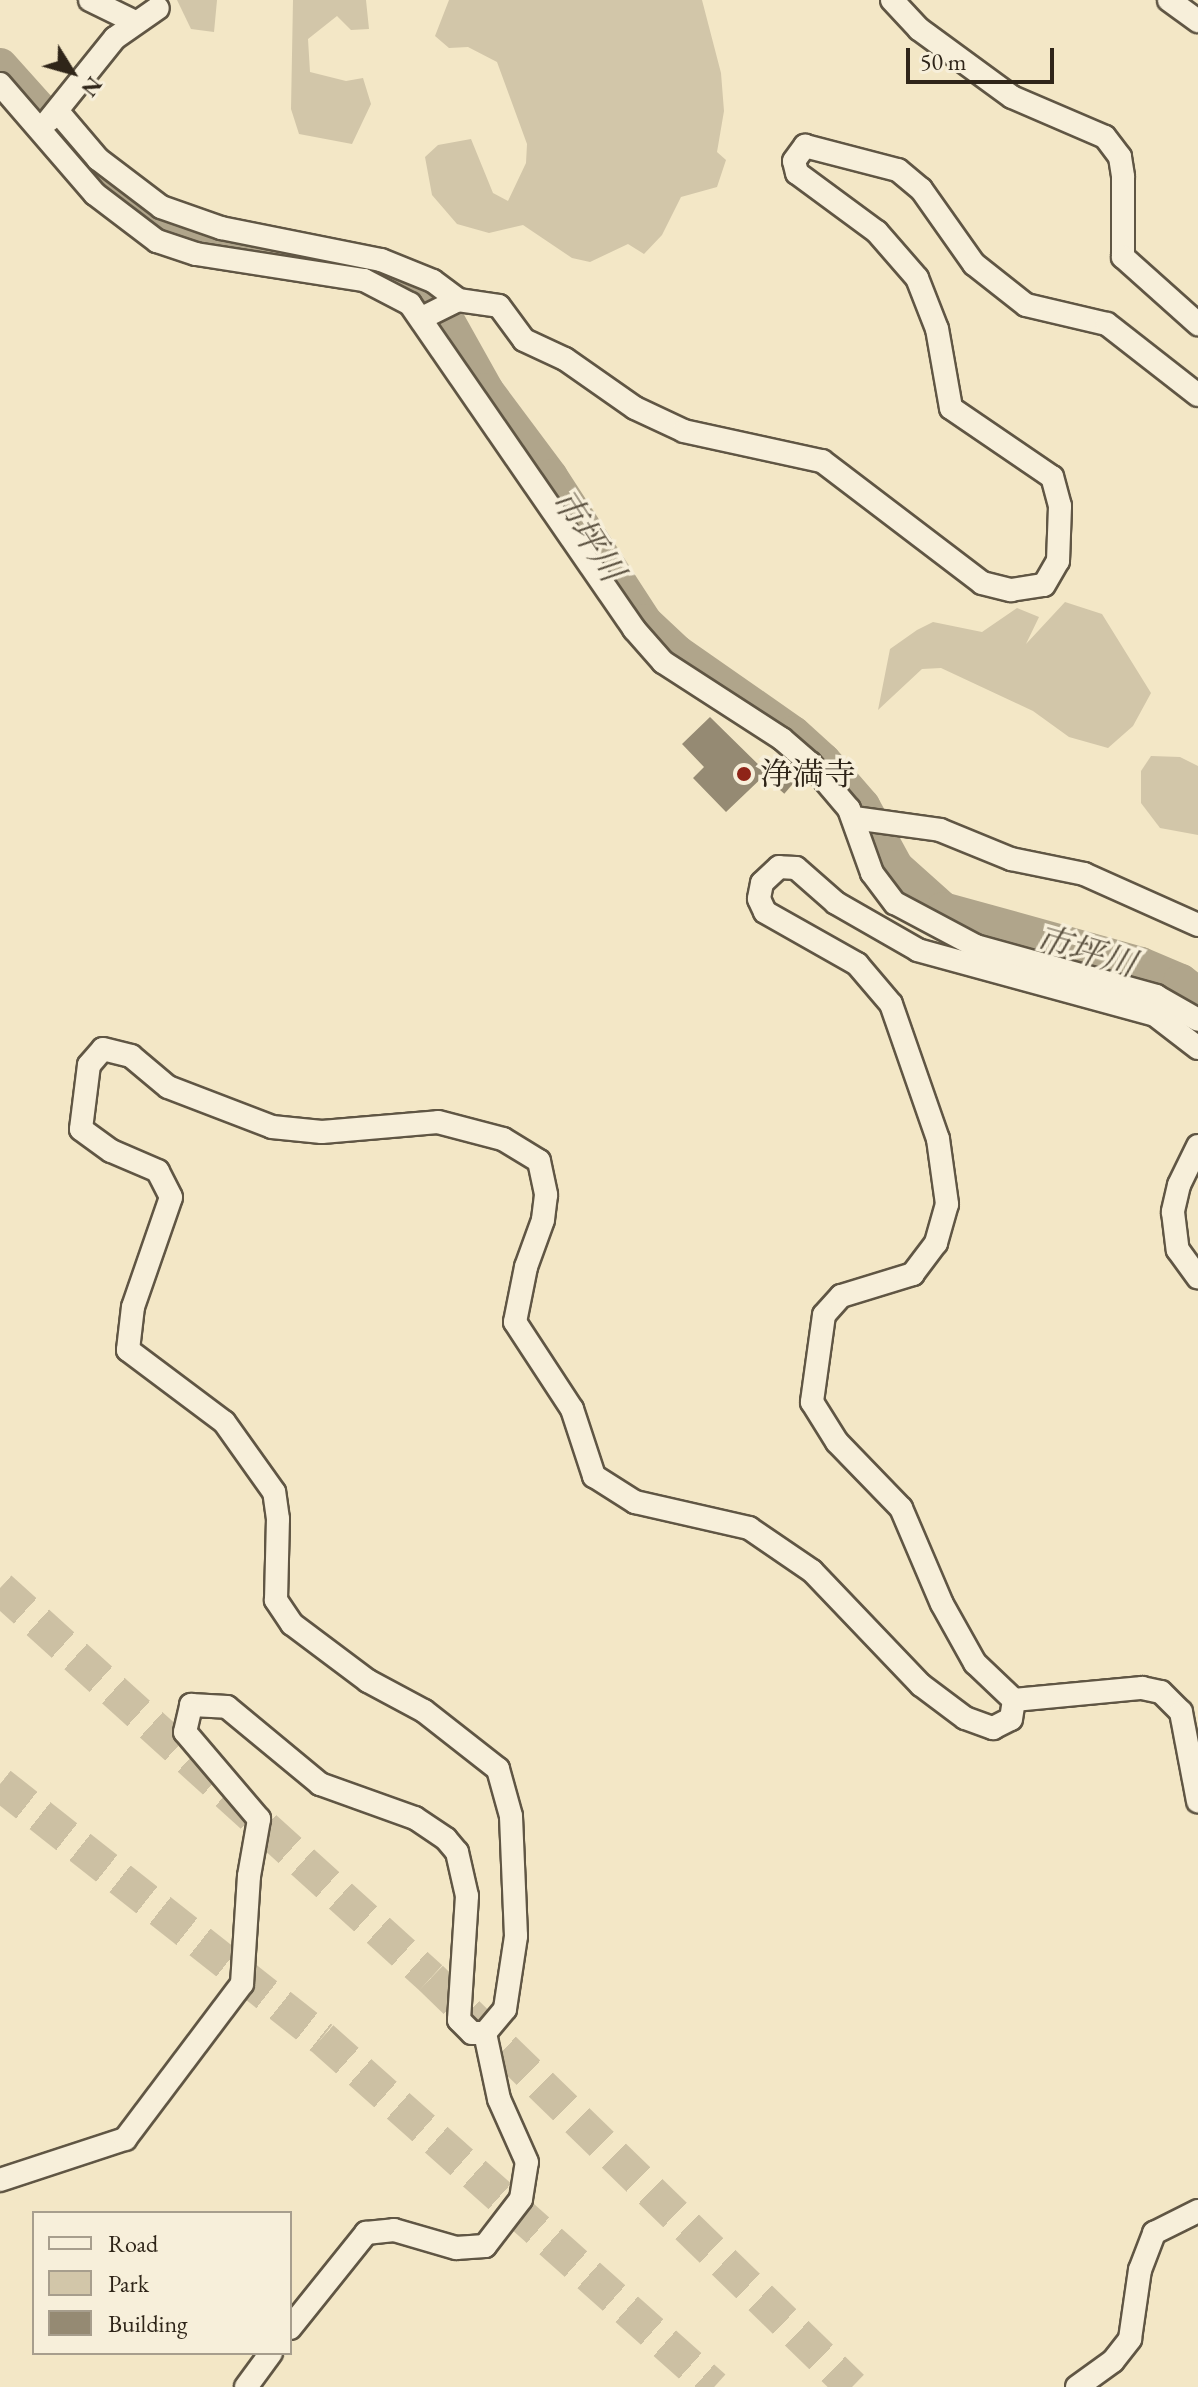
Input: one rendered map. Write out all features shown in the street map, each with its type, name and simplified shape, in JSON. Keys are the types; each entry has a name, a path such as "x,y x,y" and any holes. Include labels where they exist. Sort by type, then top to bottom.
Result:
{"street":[{"path":"90,0 133,21"},
{"path":"892,0 919,29 1012,97 1105,137 1120,157 1123,257 1198,324"},
{"path":"1169,0 1198,21"},
{"path":"39,130 58,112 133,21 158,8"},
{"path":"0,84 95,194 157,241 272,268 347,276 399,295 422,318 646,645 683,677 795,749 854,818 878,885 905,910 976,946 1156,996 1198,1020"},
{"path":"58,112 98,159 161,207 221,228 353,252 417,274 458,300 499,306 524,340 565,359 661,421 704,436 822,461 982,583 1011,590 1044,585 1058,561 1060,506 1052,477 951,408 937,329 917,278 877,232 797,173 794,161 805,146 898,170 921,189 974,264 1026,305 1107,324 1198,395"},
{"path":"347,276 353,252"},
{"path":"422,318 458,300"},
{"path":"854,818 957,835 1011,859 1092,877 1198,925"},
{"path":"1198,1048 1155,1015 918,950 836,903 796,868 779,867 762,883 759,899 765,912 857,964 891,1004 938,1139 947,1204 936,1243 913,1274 841,1296 824,1315 812,1402 837,1442 901,1508 942,1604 975,1663 1014,1700 1142,1688 1161,1692 1181,1712 1198,1801"},
{"path":"485,2033 505,2009 516,1936 511,1816 498,1769 424,1711 368,1681 292,1624 276,1600 278,1519 274,1492 224,1422 128,1350 133,1307 171,1197 158,1171 111,1151 81,1129 89,1065 103,1049 131,1056 168,1087 272,1127 322,1132 438,1122 503,1139 539,1161 546,1195 543,1220 515,1322 572,1409 594,1476 635,1502 749,1528 812,1571 921,1685 965,1718 993,1728 1011,1719 1014,1700"},
{"path":"1198,1146 1179,1185 1173,1212 1178,1250 1198,1278"},
{"path":"0,2180 125,2139 242,1984 249,1876 259,1819 185,1732 191,1705 227,1707 320,1784 415,1818 446,1839 457,1852 467,1896 459,2020 472,2033 485,2033"},
{"path":"292,2326 366,2233 394,2230 456,2248 485,2246 521,2199 527,2162 499,2099 485,2033"},
{"path":"1077,2387 1113,2361 1130,2339 1140,2270 1154,2233 1198,2211"},
{"path":"246,2387 270,2355"}],"green space":[{"path":"177,0 217,0 214,32 191,29"},
{"path":"293,0 366,0 369,29 351,30 337,16 308,39 310,72 346,81 363,78 371,104 352,144 299,134 291,109"},
{"path":"449,0 702,0 721,73 724,111 717,152 726,160 717,187 681,197 662,235 644,254 628,244 590,262 572,258 523,225 489,233 457,224 432,195 425,157 438,145 471,139 493,193 508,201 526,163 527,144 497,62 468,47 449,48 435,36"},
{"path":"1065,602 1102,614 1151,693 1133,726 1108,748 1069,737 1033,711 941,668 922,669 878,710 890,649 917,630 933,622 982,632 1017,608 1039,617 1026,644"},
{"path":"1151,756 1180,757 1198,766 1198,835 1160,828 1141,803 1141,771"}],"building":[{"path":"710,717 767,773 726,812 693,778 704,767 682,744"},
{"path":"784,759 801,774 784,794 767,779"}],"waterway":[{"name":"市坪川","path":"0,66 113,192 173,232 360,262 419,289 443,314 486,391 550,477 644,622 677,653 793,734 823,761 862,806 896,868 943,910 1141,965 1181,982 1198,996"}],"tunnel":[{"path":"0,1588 431,1978 852,2387"},
{"path":"0,1784 322,2038 714,2387"}],"place":[{"name":"浄満寺","path":"744,774"}]}
